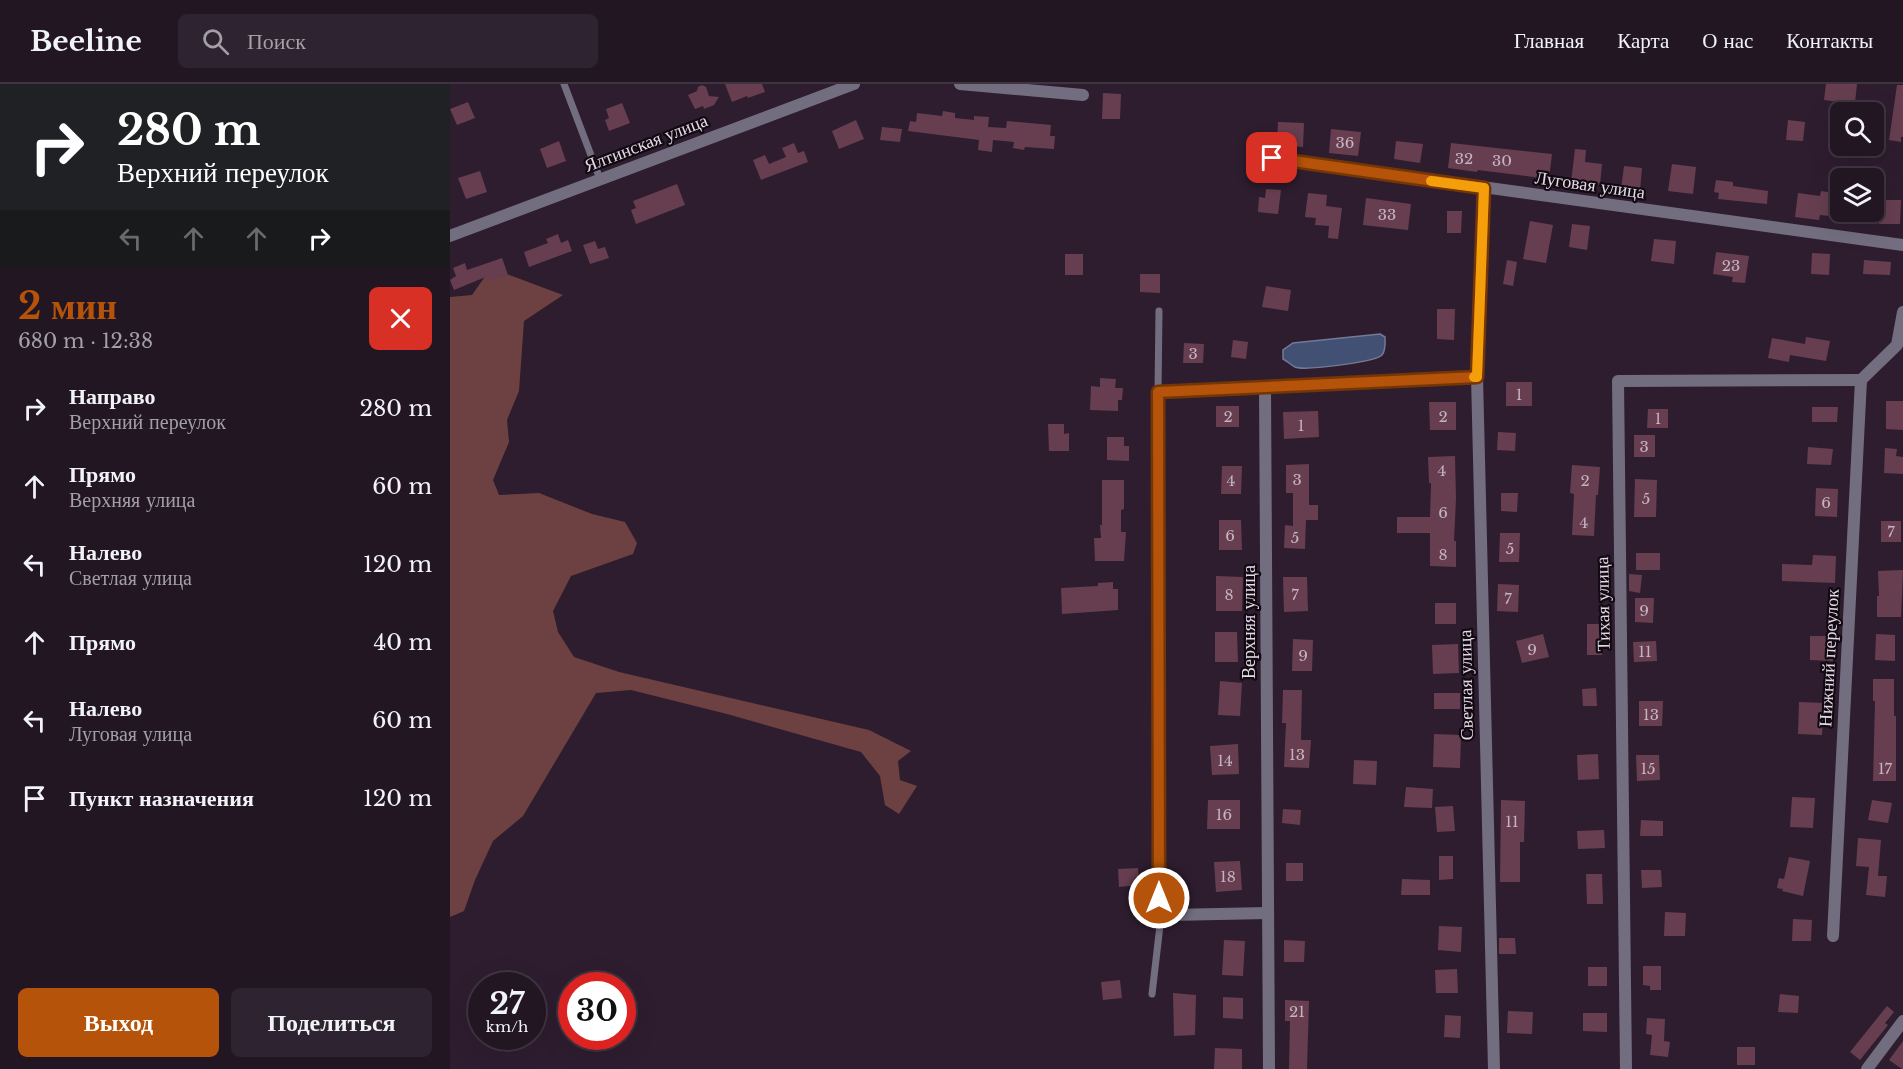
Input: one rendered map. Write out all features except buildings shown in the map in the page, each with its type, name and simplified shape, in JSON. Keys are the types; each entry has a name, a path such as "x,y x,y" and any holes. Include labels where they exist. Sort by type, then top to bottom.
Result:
{"street":[{"name":"Ялтинская улица","path":"450,236 854,84"},
{"path":"960,84 1083,95"},
{"name":"Луговая улица","path":"1272,158 1903,244"},
{"name":"Светлая улица","path":"1484,188 1477,377 1494,1069"},
{"path":"1861,380 1897,345 1903,312"},
{"path":"1268,913 1169,915 1162,908 1159,898 1158,392 1477,377"},
{"name":"Нижний переулок","path":"1833,936 1861,380"},
{"name":"Тихая улица","path":"1626,1069 1618,381 1861,380"},
{"name":"Верхняя улица","path":"1265,387 1269,1069"},
{"path":"1867,1069 1903,1022"}],"lane":[{"path":"564,84 600,179"},
{"path":"1158,392 1159,311"},
{"path":"1152,994 1162,908"}],"shaded area":[{"path":"491,268 563,295 524,321 519,391 507,420 509,442 493,480 499,495 539,493 592,514 625,522 637,543 633,554 571,576 553,611 558,632 574,657 619,672 869,730 911,751 898,761 900,780 917,786 899,814 885,805 880,776 861,752 727,714 631,690 596,693 523,816 493,841 464,911 450,917 450,297 472,295"}],"water":[{"path":"1380,334 1385,337 1385,347 1382,355 1377,358 1325,367 1301,368 1283,359 1283,350 1293,343"}],"slow traffic":[{"path":"1431,181 1484,188 1477,377 1474,377"}],"route":[{"path":"1159,898 1158,392 1477,377 1484,188 1272,158"}]}
